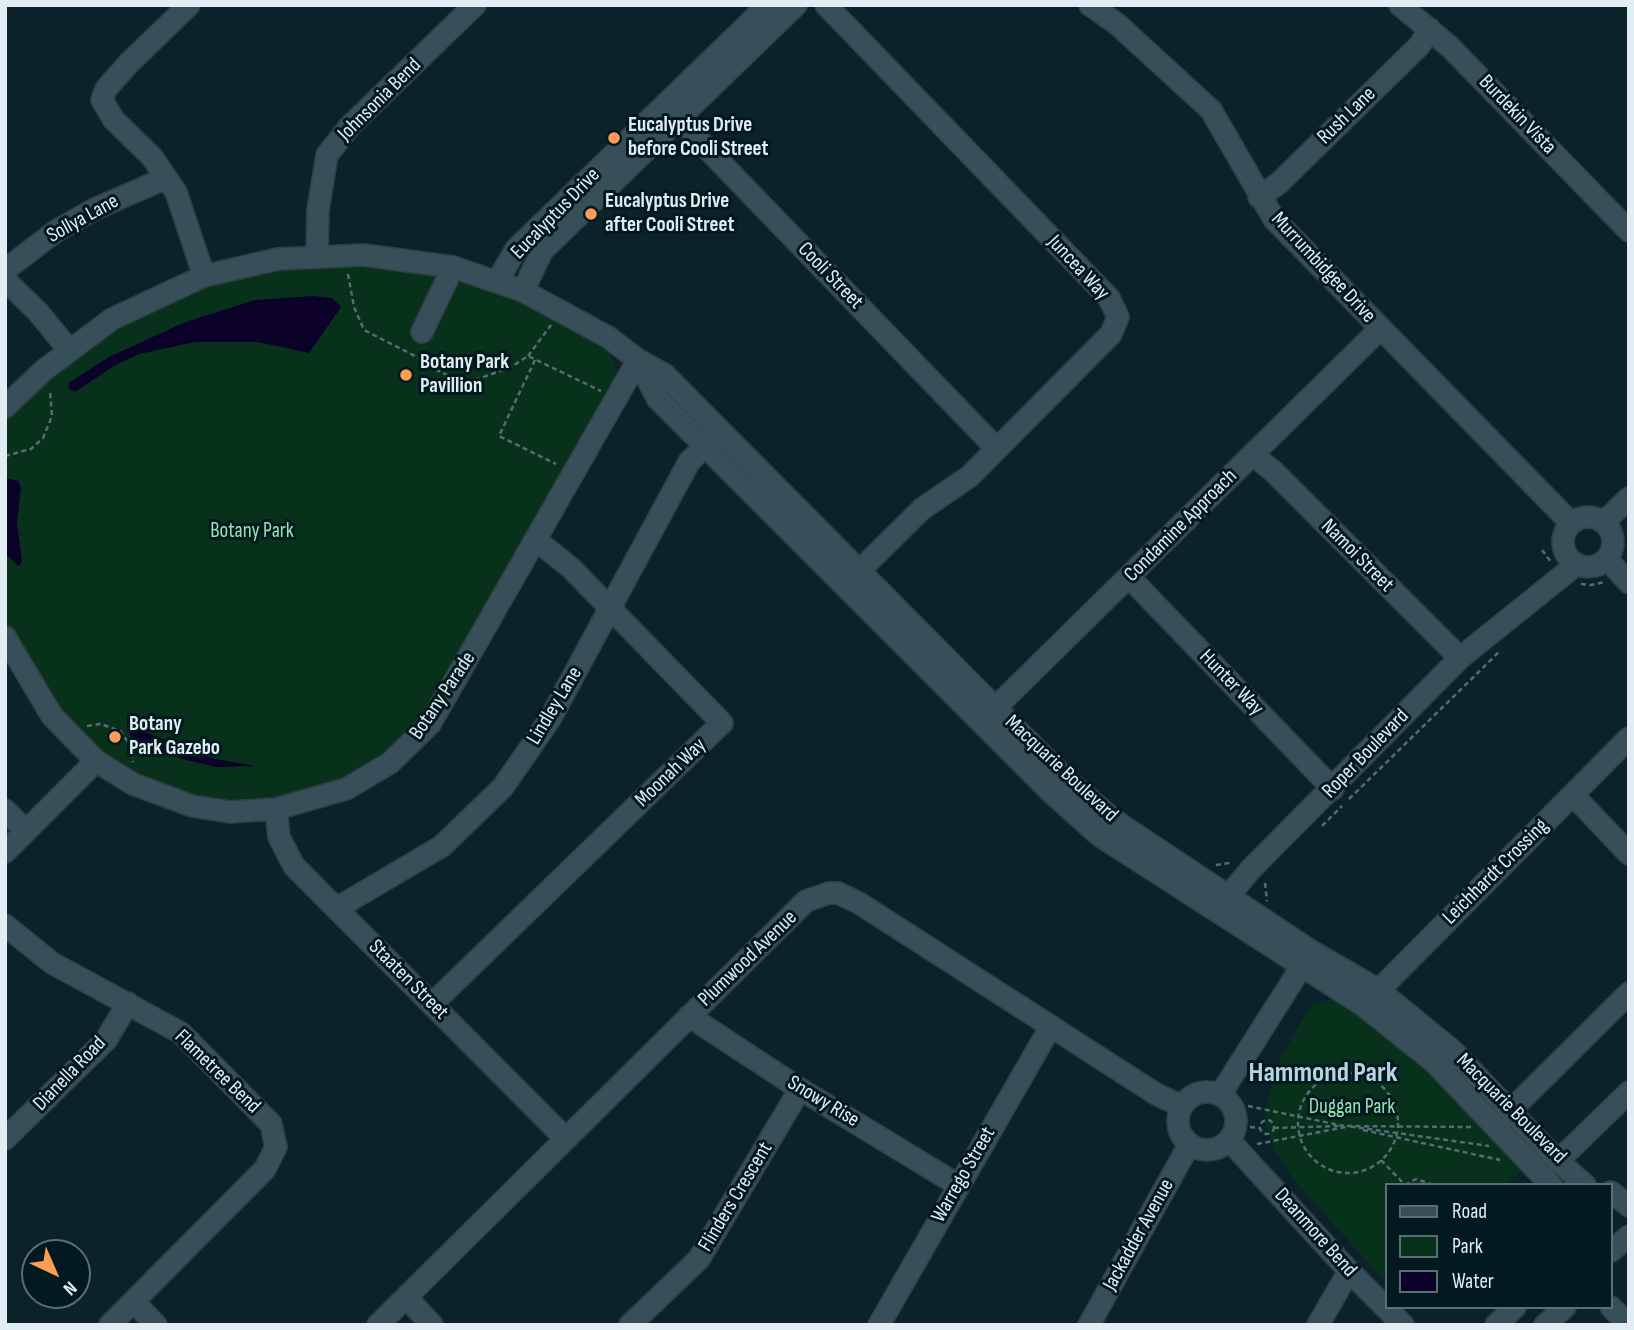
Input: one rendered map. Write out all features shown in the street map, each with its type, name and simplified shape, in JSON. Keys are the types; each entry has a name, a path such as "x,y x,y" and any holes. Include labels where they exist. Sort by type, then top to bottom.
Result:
{"street":[{"path":"189,5 129,63 106,89 102,100 114,120 152,158 176,192 204,276"},
{"name":"Johnsonia Bend","path":"317,255 318,210 327,155 350,126 475,5"},
{"name":"Eucalyptus Drive","path":"523,291 541,251 768,5"},
{"name":"Eucalyptus Drive","path":"498,280 516,249 796,5"},
{"name":"Juncea Way","path":"826,5 1109,298 1118,317 1111,334 970,476 922,509 852,578"},
{"name":"Murrumbidgee Drive","path":"1090,5 1118,24 1210,110 1259,197 1314,263 1571,523"},
{"name":"Burdekin Vista","path":"1400,5 1430,29 1499,96 1629,231"},
{"name":"Rush Lane","path":"1259,197 1279,183 1419,46 1430,29"},
{"name":"Cooli Street","path":"672,112 996,448"},
{"name":"Sollya Lane","path":"5,270 75,220 166,178"},
{"name":"Macquarie Boulevard","path":"5,407 69,350 112,319 204,276 278,259 317,255 363,255 453,267 498,280 523,291 608,337 638,360 664,374 688,396 852,578"},
{"path":"422,332 453,267"},
{"path":"5,280 38,312 69,350"},
{"name":"Condamine Approach","path":"988,715 1380,329"},
{"name":"Macquarie Boulevard","path":"638,360 657,398 852,578 988,715 1051,792 1100,836 1216,913 1306,959 1453,1051 1558,1161 1583,1183"},
{"name":"Botany Parade","path":"5,637 52,716 96,761 133,784 192,806 230,812 276,809 346,789 390,763 430,724 456,683 638,360"},
{"name":"Lindley Lane","path":"337,908 442,846 503,788 550,719 690,462 707,444"},
{"name":"Namoi Street","path":"1253,456 1273,471 1460,658"},
{"path":"1604,522 1629,498"},
{"path":"1584,517 1604,522 1613,536 1611,552 1607,559 1592,566 1573,566 1563,536 1571,523 1584,517"},
{"name":"Moonah Way","path":"432,1004 722,723 571,568 536,540"},
{"path":"1607,559 1629,583"},
{"name":"Roper Boulevard","path":"1216,913 1229,895 1460,658 1573,566"},
{"name":"Hunter Way","path":"1129,577 1146,598 1333,789"},
{"name":"Macquarie Boulevard","path":"988,715 1114,820 1229,895 1306,959"},
{"name":"Leichhardt Crossing","path":"1370,998 1629,738"},
{"path":"5,852 96,761"},
{"path":"1573,795 1629,854"},
{"name":"Staaten Street","path":"276,809 279,837 294,866 565,1138"},
{"path":"5,810 26,831"},
{"name":"Plumwood Avenue","path":"378,1325 806,901 838,893 1156,1094 1182,1106"},
{"name":"Flametree Bend","path":"5,925 52,963 181,1033 271,1124 276,1147 265,1169 110,1325"},
{"path":"1220,1095 1306,959"},
{"path":"1488,1126 1511,1110 1629,993"},
{"name":"Macquarie Boulevard","path":"1370,998 1434,1062 1488,1126 1549,1183"},
{"name":"Dianella Road","path":"5,1139 106,1040 128,1003"},
{"name":"Snowy Rise","path":"689,1016 800,1089 958,1185"},
{"name":"Warrego Street","path":"879,1325 1051,1026"},
{"name":"Flinders Crescent","path":"630,1325 699,1259 800,1089"},
{"path":"1203,1092 1220,1095 1233,1107 1236,1115 1236,1124 1229,1140 1210,1150 1189,1145 1178,1127 1182,1106 1187,1100 1203,1092"},
{"path":"1558,1161 1629,1092"},
{"name":"Deanmore Bend","path":"1229,1140 1386,1308"},
{"name":"Jackadder Avenue","path":"1089,1325 1189,1145"},
{"path":"1613,1249 1629,1236"},
{"path":"1613,1253 1629,1265"},
{"path":"1318,1325 1349,1271"},
{"path":"406,1297 432,1325"},
{"path":"134,1302 156,1325"},
{"name":"Deanmore Bend","path":"1387,1309 1403,1325"},
{"path":"1496,1325 1513,1309"},
{"path":"1545,1325 1563,1309"}],"path":[{"path":"348,265 354,307 364,330 421,359 419,362 461,382 498,373 528,356 555,318"},
{"path":"528,356 607,394"},
{"path":"536,359 499,436 565,468"},
{"path":"5,456 31,449 47,433 53,410 48,381"},
{"path":"1572,586 1573,566"},
{"path":"1315,832 1505,647"},
{"path":"82,728 93,724 107,725 125,735 133,753 130,771"},
{"path":"1206,865 1229,864 1238,856"},
{"path":"1265,881 1267,903"},
{"path":"1345,1073 1370,1079 1390,1094 1397,1110 1396,1137 1381,1160 1364,1171 1348,1173 1317,1163 1307,1151 1298,1126 1304,1100 1314,1086 1329,1077 1345,1073"},
{"path":"1248,1106 1501,1160"},
{"path":"1260,1128 1267,1121 1274,1128"},
{"path":"1250,1127 1260,1128 1268,1134 1274,1128 1298,1126 1488,1126"},
{"path":"1257,1144 1347,1126 1499,1147"},
{"path":"1381,1160 1403,1183"},
{"path":"1409,1183 1416,1179 1428,1183"}],"green space":[{"name":"Botany Park","path":"339,262 425,269 518,297 587,335 608,352 615,364 615,383 446,687 404,741 352,777 307,795 223,804 173,793 107,761 50,701 5,621 5,418 56,370 120,324 204,285 257,271"},
{"name":"Duggan Park","path":"1337,997 1401,1041 1526,1167 1507,1183 1386,1183 1386,1278 1379,1275 1292,1177 1276,1153 1265,1123 1265,1112 1278,1064 1310,1006"}],"water":[{"path":"313,296 332,298 341,307 309,353 258,342 195,342 139,354 112,367 75,392 68,388 70,382 109,357 183,323 255,300"},
{"path":"5,478 18,481 21,487 17,522 22,562 18,566 5,553"},
{"path":"137,729 215,759 255,766 216,767 182,759 136,743 129,733"}],"place":[{"name":"Eucalyptus Drive before Cooli Street","path":"614,138"},
{"name":"Eucalyptus Drive after Cooli Street","path":"591,214"},
{"name":"Botany Park Pavillion","path":"406,375"},
{"name":"Botany Park Gazebo","path":"115,737"}],"district":[{"name":"Hammond Park","path":"1323,1074"}]}
